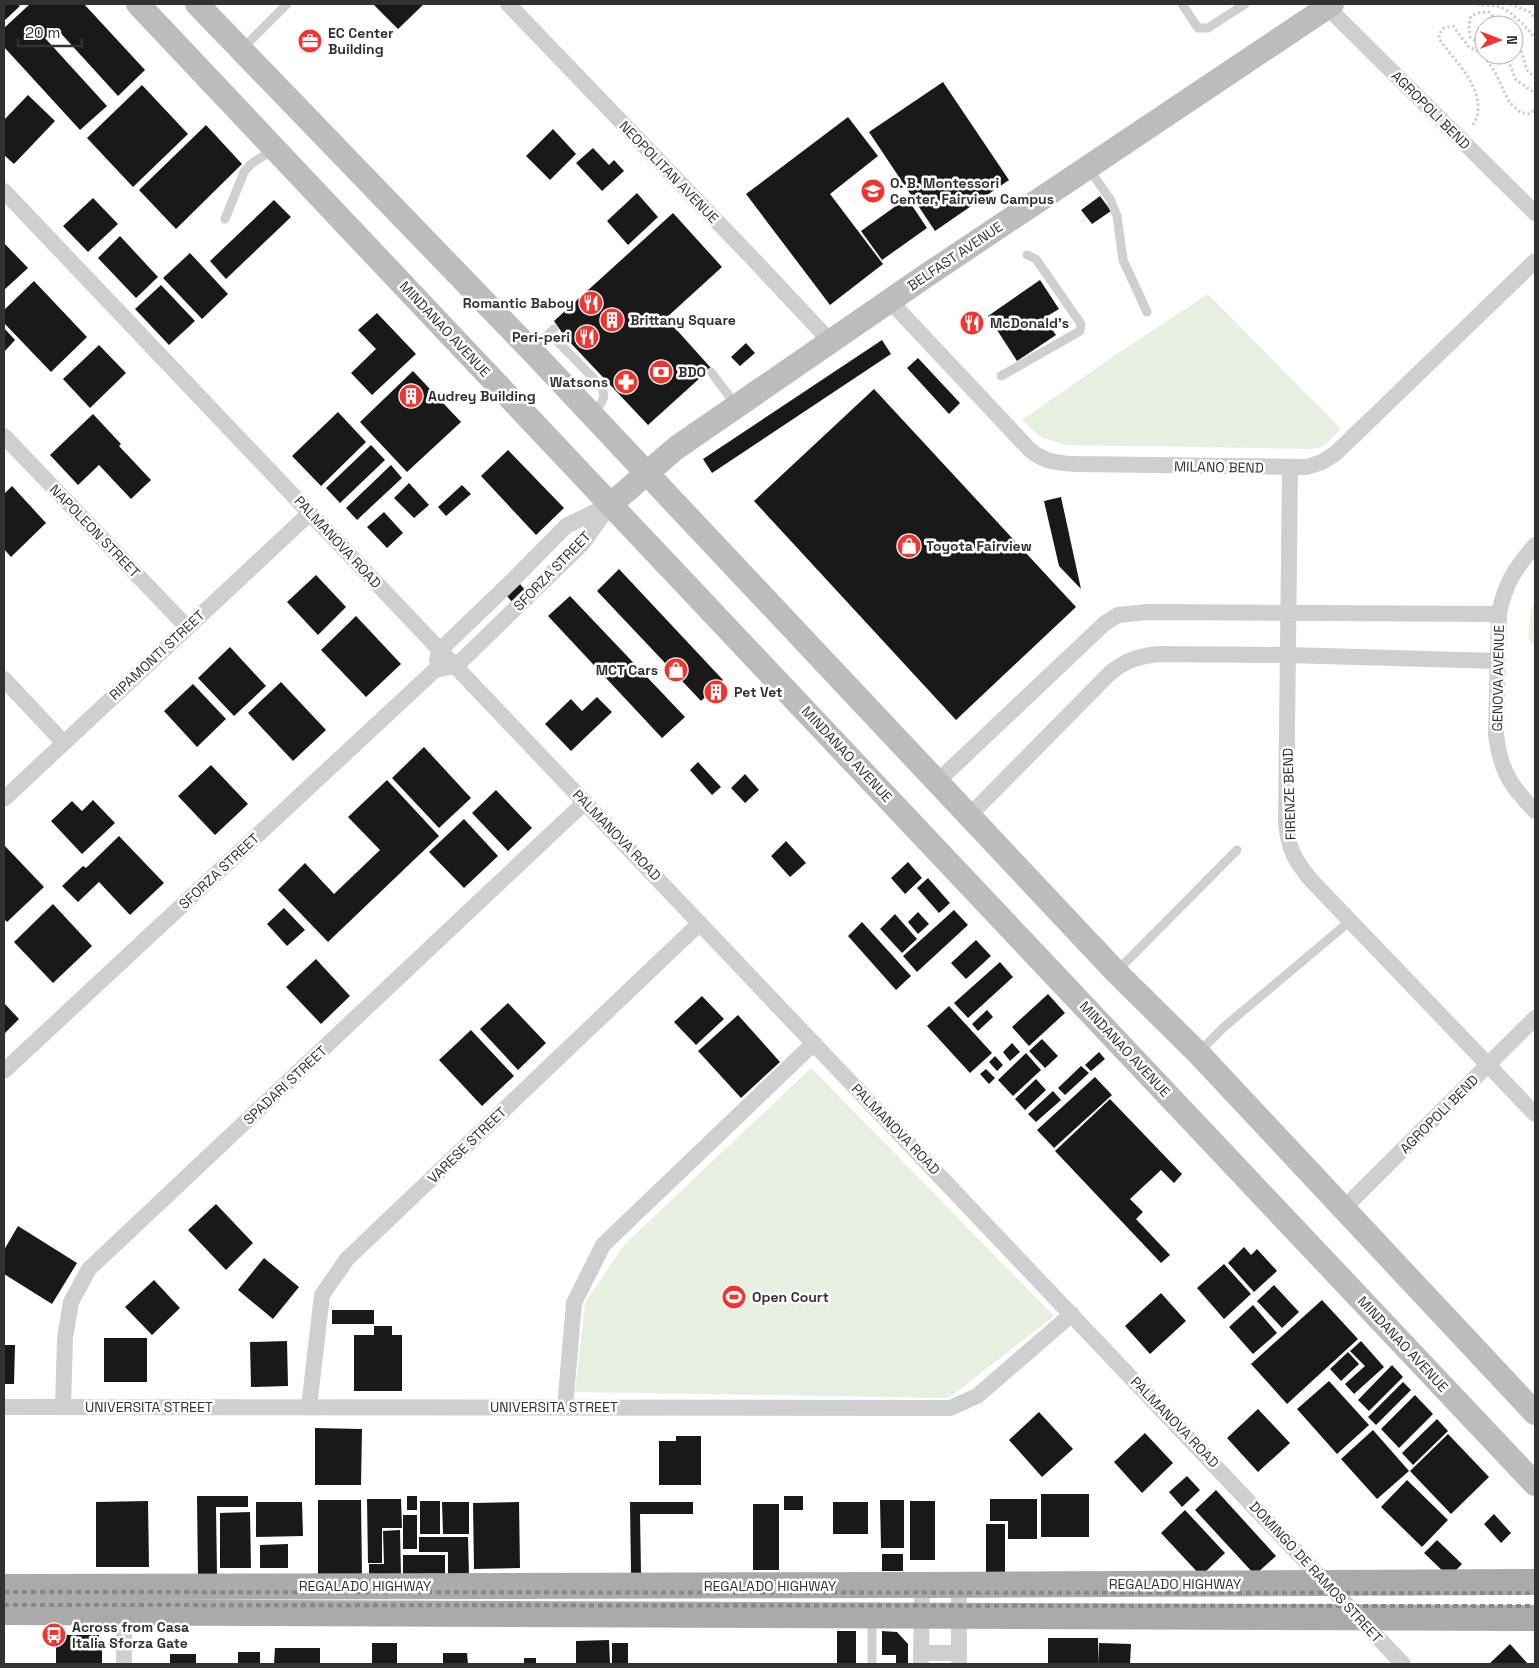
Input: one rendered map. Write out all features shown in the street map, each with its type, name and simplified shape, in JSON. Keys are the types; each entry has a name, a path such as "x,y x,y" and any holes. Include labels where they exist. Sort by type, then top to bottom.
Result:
{"main road":[{"name":"MINDANAO AVENUE","path":"138,4 1535,1484"},
{"path":"205,7 241,50 531,350 1116,972 1198,1053 1535,1413"},
{"name":"BELFAST AVENUE","path":"610,504 676,448 736,406 1324,7"},
{"name":"REGALADO HIGHWAY","path":"4,1612 138,1602 922,1585 1535,1582"},
{"name":"REGALADO HIGHWAY","path":"4,1587 138,1602 872,1616 1535,1618"}],"street":[{"name":"NEOPOLITAN AVENUE","path":"508,4 830,342"},
{"name":"AGROPOLI BEND","path":"1324,7 1535,213"},
{"name":"PALMANOVA ROAD","path":"4,191 1229,1480"},
{"name":"MILANO BEND","path":"890,301 1030,450 1048,461 1075,464 1307,467 1322,462 1336,453 1535,262"},
{"name":"NAPOLEON STREET","path":"4,436 187,627"},
{"name":"FIRENZE BEND","path":"1290,468 1288,838 1291,853 1300,866 1350,921 1535,1114"},
{"name":"SFORZA STREET","path":"440,650 566,526 610,504"},
{"name":"SFORZA STREET","path":"456,666 582,544 610,504"},
{"name":"RIPAMONTI STREET","path":"4,799 310,513"},
{"name":"GENOVA AVENUE","path":"1535,544 1510,577 1498,614 1496,735 1505,773 1516,791 1535,811"},
{"path":"938,781 1104,623 1118,615 1146,612 1498,614"},
{"path":"440,650 435,670 456,666"},
{"path":"970,815 1110,673 1138,656 1156,654 1288,655 1498,661"},
{"name":"SFORZA STREET","path":"4,1071 435,670"},
{"path":"4,680 64,743"},
{"name":"SPADARI STREET","path":"63,1407 65,1338 71,1302 89,1270 585,802"},
{"name":"VARESE STREET","path":"309,1407 322,1295 348,1259 700,923"},
{"name":"AGROPOLI BEND","path":"1343,1209 1535,1018"},
{"path":"565,1407 574,1303 603,1245 814,1043"},
{"name":"UNIVERSITA STREET","path":"4,1407 950,1408 977,1396 1072,1314"},
{"name":"DOMINGO DE RAMOS STREET","path":"1229,1480 1403,1664"},
{"path":"922,1585 921,1659 959,1658 959,1585"},
{"path":"124,1664 138,1602"}],"lane":[{"path":"241,50 287,4"},
{"path":"1182,4 1198,28 1208,28 1245,4"},
{"path":"225,219 244,172 252,163 275,149"},
{"path":"1088,168 1110,199 1117,216 1123,260 1147,312"},
{"path":"1001,376 1080,331 1081,324 1036,259 1027,255"},
{"path":"531,350 552,331 601,386 604,392 603,400 592,415"},
{"path":"710,372 736,406"},
{"path":"1116,972 1237,850"},
{"path":"1198,1053 1224,1027 1350,921"},
{"path":"872,1616 872,1664"}],"path":[{"path":"1477,4 1498,6 1529,29 1535,39"},
{"path":"1510,4 1530,12 1535,18"},
{"path":"1474,40 1470,37 1469,25 1471,16 1489,12 1492,15"},
{"path":"1461,139 1473,125 1478,113 1478,96 1472,83 1440,39 1440,34 1444,28 1453,26 1468,46 1482,54 1496,74 1509,102 1520,112 1528,114 1535,110"},
{"path":"1524,61 1527,70 1535,78"},
{"path":"1511,65 1516,80 1535,95"}],"green space":[{"path":"1208,294 1341,429 1324,446 1311,449 1067,445 1042,438 1022,420 1115,355"},
{"path":"1535,597 1535,647 1528,639"},
{"path":"811,1068 1054,1316 949,1398 575,1392 585,1303 624,1245"}],"building":[{"path":"4,4 17,4 20,6 4,21"},
{"path":"30,4 84,4 145,70 118,96 56,28 45,38 107,106 80,130 4,47 4,28"},
{"path":"373,4 424,4 398,29"},
{"path":"943,82 1009,180 935,231 869,132"},
{"path":"142,85 188,134 133,187 87,138"},
{"path":"28,95 55,121 14,164 4,155 4,120"},
{"path":"848,117 878,156 830,194 883,264 830,305 746,194"},
{"path":"206,125 242,164 176,229 139,190"},
{"path":"553,129 576,154 550,180 526,156"},
{"path":"593,148 609,165 614,160 624,171 602,191 576,163"},
{"path":"637,193 658,217 628,245 607,221"},
{"path":"1100,196 1111,211 1092,224 1081,210"},
{"path":"93,198 118,224 88,252 63,226"},
{"path":"907,198 927,228 882,260 861,231"},
{"path":"274,200 291,217 226,279 210,261"},
{"name":"Brittany Square","path":"673,213 722,267 666,318 711,368 648,425 565,337 554,321"},
{"path":"120,236 158,277 136,298 98,258"},
{"path":"4,243 28,268 4,290"},
{"path":"190,253 228,294 202,319 163,278"},
{"path":"1040,280 1059,309 1044,318 1056,335 1017,361 988,316"},
{"path":"34,281 87,337 51,372 4,323 4,310"},
{"path":"161,285 195,321 169,345 135,309"},
{"path":"377,313 416,354 372,395 351,373 376,349 358,330"},
{"path":"4,328 15,340 4,352"},
{"path":"882,340 891,354 712,473 703,459"},
{"path":"746,343 755,353 740,366 731,357"},
{"path":"99,345 126,373 90,408 63,379"},
{"path":"918,358 960,403 949,414 907,368"},
{"name":"Audrey Building","path":"413,371 461,422 407,472 360,422"},
{"path":"874,389 1076,607 956,720 754,501"},
{"path":"338,412 366,442 321,486 292,456"},
{"path":"93,414 121,444 119,446 151,480 131,499 99,465 78,485 50,455"},
{"path":"371,445 385,460 340,503 326,488"},
{"path":"508,450 564,508 536,535 481,476"},
{"path":"391,465 402,478 357,520 346,508"},
{"path":"409,483 429,505 414,518 394,498"},
{"path":"462,485 471,494 446,516 438,507"},
{"path":"12,486 46,523 11,557 4,549 4,494"},
{"path":"1061,497 1081,589 1059,566 1044,501"},
{"path":"384,512 403,533 387,548 367,527"},
{"path":"619,569 723,680 701,701 597,591"},
{"path":"316,575 346,607 318,635 287,602"},
{"path":"520,584 525,590 513,603 507,596"},
{"path":"570,596 685,717 662,738 548,616"},
{"path":"356,616 401,664 366,697 321,650"},
{"path":"230,647 266,686 234,716 198,678"},
{"path":"281,682 326,730 293,761 248,713"},
{"path":"193,684 226,719 197,747 164,711"},
{"name":"Pet Vet","path":"717,688 724,697 716,704 707,698"},
{"path":"597,697 612,712 571,751 545,724 571,699 582,711"},
{"path":"424,747 471,798 439,828 392,778"},
{"path":"698,762 721,787 712,795 690,770"},
{"path":"211,765 248,804 215,835 178,796"},
{"path":"745,774 759,790 745,803 731,788"},
{"path":"387,780 439,836 328,942 278,890 305,863 334,894 380,850 348,817"},
{"path":"496,790 532,828 508,851 472,813"},
{"path":"93,800 115,823 82,854 51,821 72,801 82,811"},
{"path":"464,819 498,856 464,888 429,852"},
{"path":"119,836 164,883 130,915 99,882 78,902 62,886 83,866 86,868"},
{"path":"786,841 806,863 790,877 771,856"},
{"path":"4,845 44,887 7,922 4,919"},
{"path":"908,862 922,878 905,894 891,878"},
{"path":"928,878 950,903 939,913 917,888"},
{"path":"53,904 92,946 53,983 14,942"},
{"path":"284,908 305,930 287,946 267,924"},
{"path":"954,910 968,925 917,972 903,956"},
{"path":"918,912 929,924 918,934 908,922"},
{"path":"895,914 917,939 902,953 880,929"},
{"path":"862,922 911,976 896,990 848,936"},
{"path":"976,940 991,956 966,979 951,963"},
{"path":"316,959 350,996 321,1024 286,987"},
{"path":"1000,962 1013,977 968,1018 954,1003"},
{"path":"1048,994 1065,1013 1029,1046 1012,1027"},
{"path":"702,996 724,1019 696,1045 674,1022"},
{"path":"4,1003 19,1019 4,1034"},
{"path":"508,1003 546,1043 518,1070 480,1029"},
{"path":"949,1006 992,1053 970,1073 927,1026"},
{"path":"987,1010 993,1017 978,1031 972,1024"},
{"path":"738,1015 780,1062 741,1098 698,1051"},
{"path":"471,1030 514,1076 482,1106 439,1060"},
{"path":"1042,1039 1058,1056 1045,1068 1029,1051"},
{"path":"1012,1043 1020,1052 1010,1061 1003,1052"},
{"path":"1099,1052 1105,1059 1091,1071 1085,1065"},
{"path":"1026,1053 1041,1070 1013,1096 998,1080"},
{"path":"995,1056 1003,1065 997,1071 989,1062"},
{"path":"1081,1066 1089,1073 1065,1095 1058,1088"},
{"path":"986,1069 995,1078 989,1084 980,1074"},
{"path":"1095,1077 1112,1095 1054,1148 1037,1130"},
{"path":"1036,1079 1046,1090 1025,1110 1015,1099"},
{"path":"1053,1091 1061,1100 1036,1122 1028,1114"},
{"path":"1110,1099 1182,1174 1174,1183 1161,1170 1130,1199 1143,1212 1136,1219 1170,1255 1161,1263 1055,1151"},
{"path":"216,1204 253,1243 226,1270 188,1230"},
{"path":"18,1226 77,1263 52,1304 4,1274 4,1250"},
{"path":"1244,1247 1251,1255 1257,1249 1277,1271 1254,1292 1228,1263"},
{"path":"264,1258 299,1287 273,1319 238,1290"},
{"path":"1224,1264 1251,1294 1224,1319 1197,1288"},
{"path":"154,1280 180,1308 152,1335 125,1307"},
{"path":"1274,1285 1299,1312 1282,1328 1257,1301"},
{"path":"1161,1293 1186,1321 1150,1354 1125,1326"},
{"path":"1322,1300 1358,1339 1287,1404 1251,1364"},
{"path":"1253,1305 1277,1333 1253,1354 1229,1327"},
{"path":"332,1310 374,1310 374,1324 332,1324"},
{"path":"374,1326 392,1326 392,1335 402,1335 402,1391 354,1391 354,1335 374,1335"},
{"path":"104,1338 147,1338 147,1382 104,1382"},
{"path":"287,1341 288,1386 251,1387 250,1342"},
{"path":"1361,1341 1384,1367 1354,1394 1345,1384 1365,1366 1350,1351"},
{"path":"4,1345 15,1345 14,1384 4,1384"},
{"path":"1348,1352 1359,1364 1341,1381 1330,1369"},
{"path":"1392,1365 1403,1377 1369,1411 1358,1400"},
{"path":"1329,1381 1369,1425 1337,1454 1297,1409"},
{"path":"1403,1382 1411,1390 1376,1425 1368,1417"},
{"path":"1415,1395 1433,1414 1399,1448 1381,1429"},
{"path":"1258,1409 1290,1443 1258,1472 1227,1438"},
{"path":"1039,1412 1073,1449 1042,1477 1009,1440"},
{"path":"1437,1419 1448,1431 1413,1465 1402,1453"},
{"path":"315,1428 362,1429 361,1485 315,1485"},
{"path":"1373,1430 1409,1471 1377,1499 1341,1459"},
{"path":"1145,1433 1173,1463 1142,1493 1114,1462"},
{"path":"1448,1434 1489,1477 1451,1514 1410,1471"},
{"path":"676,1436 701,1436 701,1485 659,1485 659,1441 676,1441"},
{"path":"1187,1476 1200,1490 1182,1507 1169,1492"},
{"path":"1407,1480 1448,1520 1422,1547 1381,1507"},
{"path":"1216,1490 1276,1556 1255,1575 1195,1510"},
{"path":"1041,1494 1089,1494 1089,1537 1041,1537"},
{"path":"197,1496 248,1496 248,1507 216,1507 217,1576 198,1576"},
{"path":"407,1496 417,1496 417,1510 407,1510"},
{"path":"784,1496 803,1496 803,1510 784,1510"},
{"path":"367,1499 401,1499 402,1528 382,1528 382,1563 368,1563"},
{"path":"990,1499 1037,1499 1037,1539 1008,1539 1008,1521 990,1521"},
{"path":"318,1500 361,1500 362,1577 318,1577"},
{"path":"880,1500 904,1500 904,1548 881,1548"},
{"path":"148,1501 149,1567 96,1567 96,1502"},
{"path":"420,1501 440,1501 440,1534 420,1534"},
{"path":"910,1501 935,1501 935,1560 910,1560"},
{"path":"256,1502 302,1502 303,1536 256,1537"},
{"path":"442,1502 469,1502 469,1534 443,1534"},
{"path":"519,1502 520,1568 474,1569 473,1503"},
{"path":"630,1502 693,1502 693,1514 640,1514 641,1573 631,1573"},
{"path":"833,1502 868,1502 868,1534 833,1534"},
{"path":"753,1504 779,1504 779,1570 753,1570"},
{"path":"1185,1510 1225,1553 1201,1576 1161,1533"},
{"path":"250,1512 251,1568 220,1568 220,1513"},
{"path":"1494,1514 1511,1533 1501,1543 1484,1524"},
{"path":"403,1515 417,1515 417,1549 403,1549"},
{"path":"986,1524 1005,1524 1005,1577 986,1577"},
{"path":"400,1530 401,1577 369,1577 369,1564 384,1564 383,1531"},
{"path":"419,1537 468,1537 469,1575 448,1575 448,1552 419,1552"},
{"path":"1437,1540 1462,1564 1449,1577 1424,1553"},
{"path":"288,1544 288,1568 260,1568 260,1545"},
{"path":"882,1554 903,1554 903,1571 882,1571"},
{"path":"403,1555 445,1555 445,1574 403,1574"},
{"path":"837,1631 856,1631 856,1664 837,1664"},
{"path":"882,1631 897,1632 908,1644 908,1664 896,1664 896,1655 882,1655"},
{"path":"56,1635 99,1635 99,1643 102,1645 102,1664 56,1664"},
{"path":"1048,1638 1098,1638 1098,1664 1048,1664"},
{"path":"609,1640 610,1664 576,1664 576,1641"},
{"path":"372,1643 397,1643 397,1664 372,1664"},
{"path":"612,1643 628,1643 628,1664 612,1664"},
{"path":"1099,1643 1131,1644 1130,1664 1098,1664"},
{"path":"1510,1644 1528,1664 1489,1664"},
{"path":"275,1648 320,1648 320,1664 274,1664"},
{"path":"238,1652 260,1652 260,1664 238,1664"},
{"path":"443,1653 467,1653 468,1664 443,1664"},
{"path":"170,1654 196,1654 196,1664 170,1664"},
{"path":"524,1658 536,1658 536,1664 524,1664"}],"railway":[{"path":"4,1592 1535,1593"},
{"path":"4,1605 1535,1606"}],"place":[{"name":"EC Center Building","path":"310,41"},
{"name":"O. B. Montessori Center, Fairview Campus","path":"873,191"},
{"name":"Romantic Baboy","path":"591,303"},
{"name":"Brittany Square","path":"612,320"},
{"name":"McDonald's","path":"972,323"},
{"name":"Peri-peri","path":"587,337"},
{"name":"BDO","path":"661,372"},
{"name":"Watsons","path":"626,382"},
{"name":"Audrey Building","path":"411,396"},
{"name":"Toyota Fairview","path":"909,546"},
{"name":"MCT Cars","path":"676,670"},
{"name":"Pet Vet","path":"716,692"},
{"name":"Open Court","path":"734,1297"},
{"name":"Across from Casa Italia Sforza Gate","path":"54,1635"}]}
